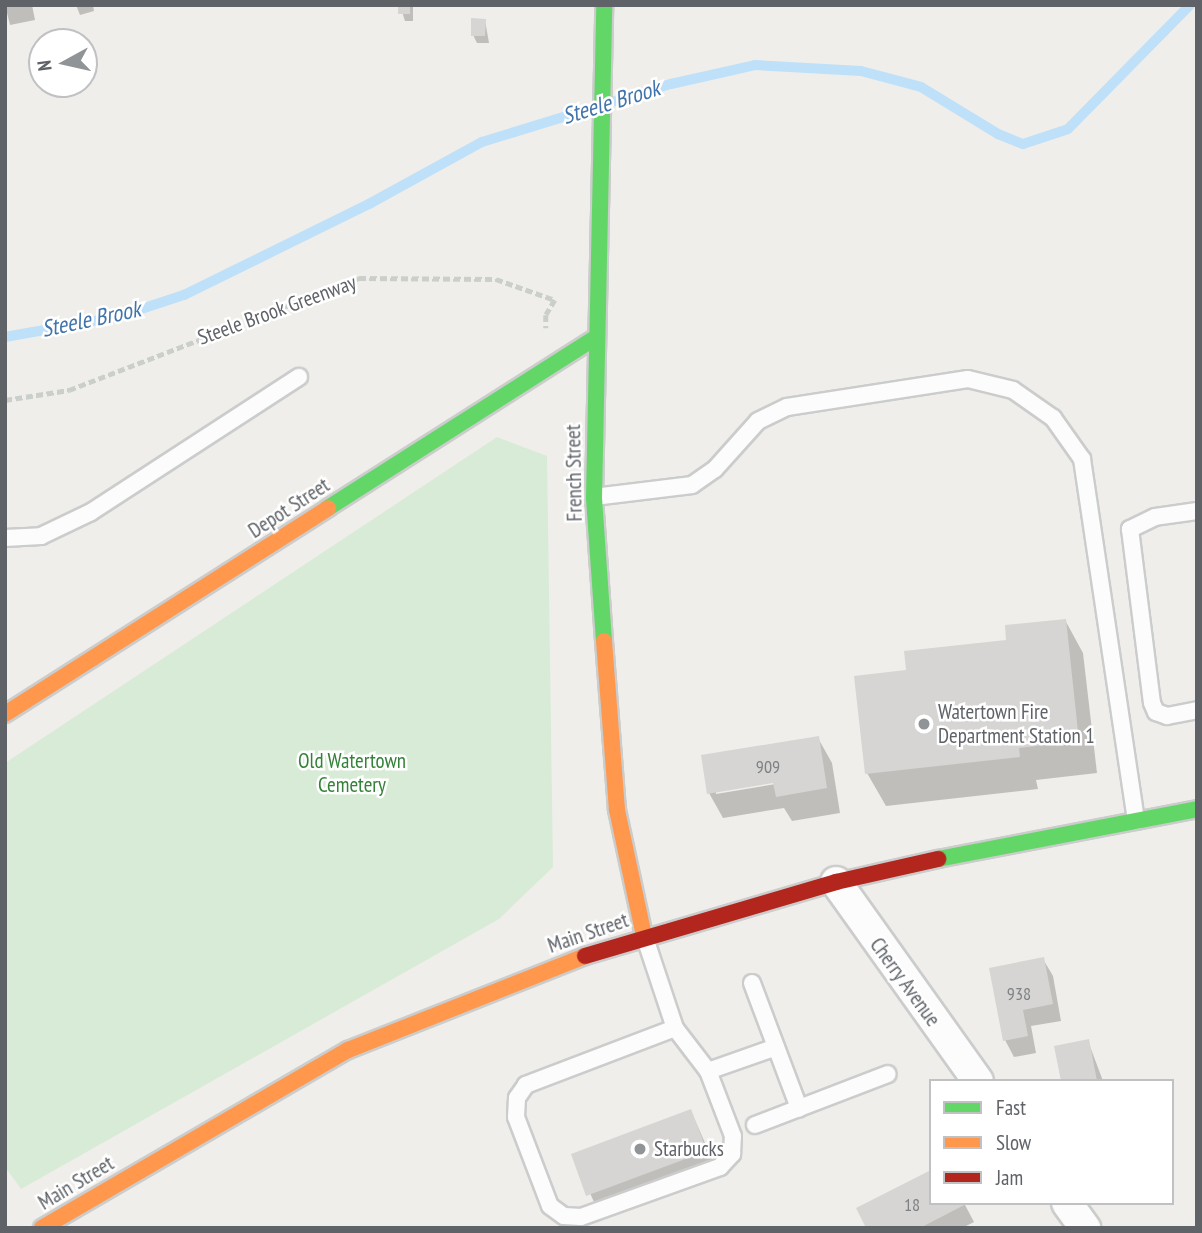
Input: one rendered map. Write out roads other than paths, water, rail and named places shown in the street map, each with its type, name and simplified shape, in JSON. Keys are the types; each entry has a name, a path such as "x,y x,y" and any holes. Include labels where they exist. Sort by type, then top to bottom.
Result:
{"street":[{"name":"French Street","path":"604,5 595,338 594,497 612,765 644,936"},
{"name":"Depot Street","path":"5,714 595,338"},
{"name":"Main Street","path":"42,1228 348,1050 554,966 644,936 836,882 1028,839 1197,809"},
{"name":"Cherry Avenue","path":"836,882 977,1079"},
{"path":"1068,1205 1085,1228"}],"lane":[{"path":"5,538 41,536 91,512 299,377"},
{"path":"594,497 692,485 715,469 758,421 787,407 968,379 1013,390 1053,418 1082,459 1136,821"},
{"path":"1197,511 1146,519 1130,529 1152,703 1156,712 1167,716 1197,710"},
{"path":"644,936 675,1028 708,1071 733,1136 732,1154 720,1167 581,1217 564,1216 550,1206 516,1117 517,1098 526,1085 675,1028"},
{"path":"752,983 799,1108"},
{"path":"708,1071 776,1047"},
{"path":"755,1125 888,1074"}],"waterway":[{"name":"Steele Brook","path":"5,337 117,317 184,295 369,204 482,142 671,84 755,65 861,71 921,87 998,134 1023,144 1068,129 1190,5"}],"place":[{"name":"Watertown Fire Department Station 1","path":"924,724"},
{"name":"Starbucks","path":"640,1149"}],"park label":[{"name":"Old Watertown Cemetery","path":"352,773"}]}
